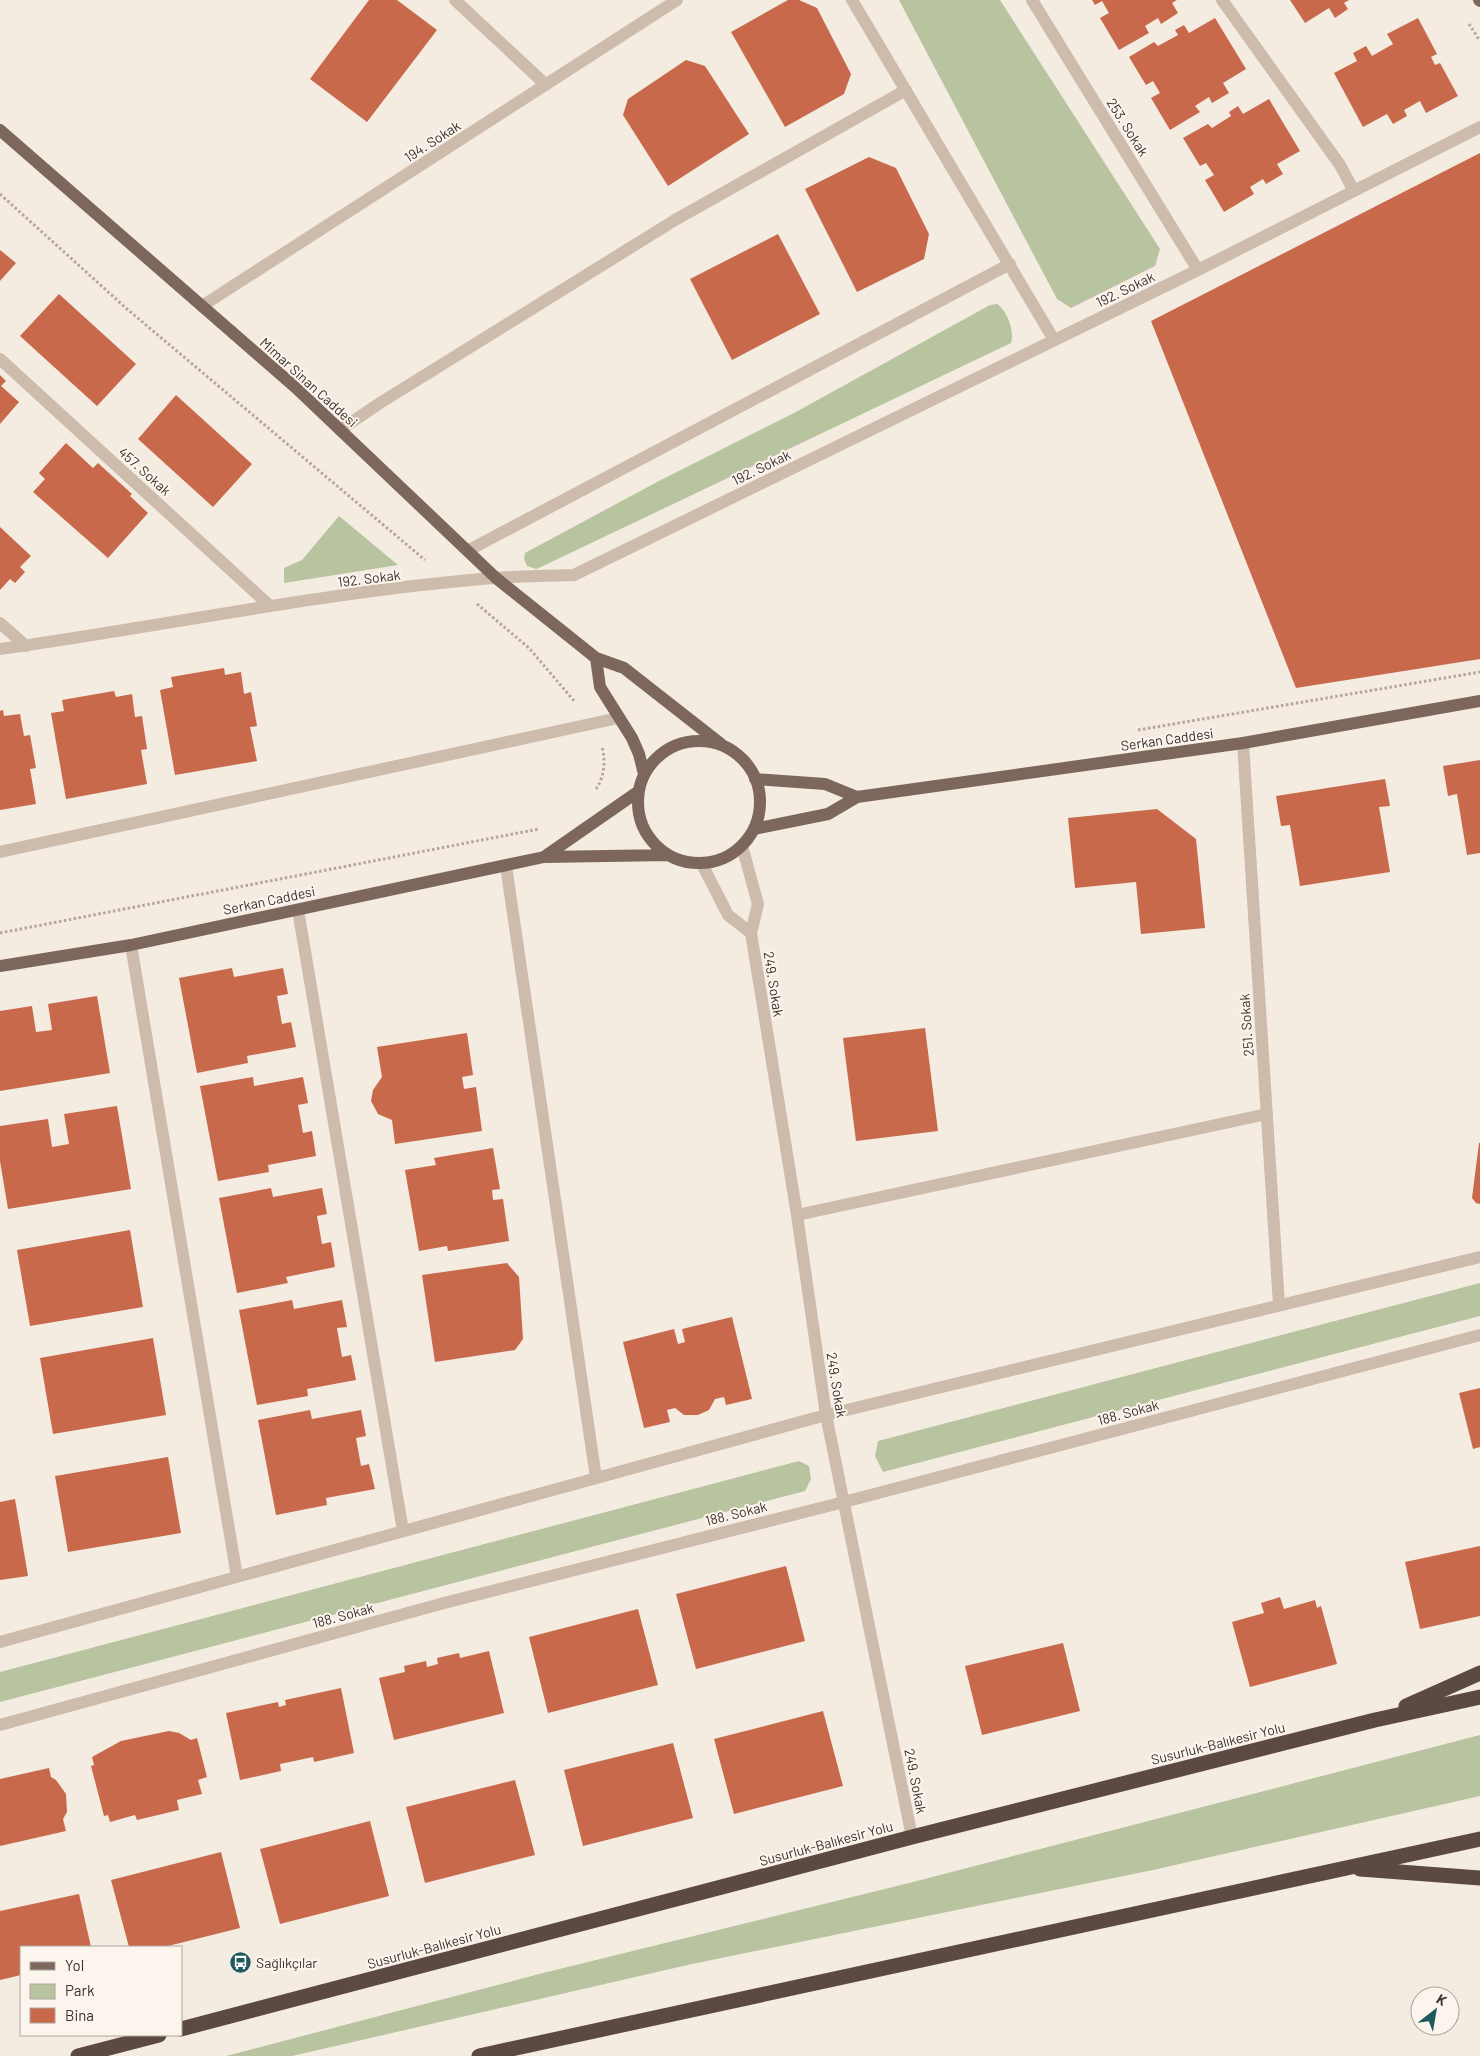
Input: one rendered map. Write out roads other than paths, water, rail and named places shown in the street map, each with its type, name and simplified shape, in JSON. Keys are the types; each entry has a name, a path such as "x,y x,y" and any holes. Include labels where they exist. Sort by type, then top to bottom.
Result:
{"highway":[{"path":"1375,1720 1480,1674"},
{"name":"Susurluk-Balıkesir Yolu","path":"182,2029 912,1837 1375,1720 1480,1697"},
{"path":"479,2056 1480,1839"},
{"path":"1343,1868 1480,1878"},
{"path":"78,2056 155,2036"}],"main road":[{"name":"Mimar Sinan Caddesi","path":"0,130 202,306 340,430 469,550 496,578 596,658 624,668 723,746"},
{"path":"596,658 600,687 632,738 639,754 644,774"},
{"name":"Serkan Caddesi","path":"754,830 828,814 857,797 1242,743 1480,700"},
{"path":"703,741 723,746 739,756 752,772 759,790 760,810 754,830 742,846 724,860 702,864 684,861 668,855 653,843 643,828 638,810 639,792 644,774 655,760 669,749 686,742 703,741"},
{"path":"755,780 825,784 857,797"},
{"name":"Serkan Caddesi","path":"544,857 639,792"},
{"name":"Serkan Caddesi","path":"0,966 131,945 544,857 668,855"}],"street":[{"path":"455,0 546,85"},
{"name":"194. Sokak","path":"202,306 678,0"},
{"path":"852,0 1054,340"},
{"name":"253. Sokak","path":"1032,0 1198,270"},
{"path":"1222,0 1340,165 1354,191"},
{"path":"340,430 388,398 675,220 906,90"},
{"name":"192. Sokak","path":"0,649 270,606 452,582 574,575 1198,270 1480,127"},
{"path":"469,550 1010,264"},
{"name":"457. Sokak","path":"0,359 270,606"},
{"path":"0,623 26,646"},
{"path":"0,852 618,718"},
{"name":"251. Sokak","path":"1242,743 1279,1305"},
{"path":"702,864 728,915 751,933 758,904 742,846"},
{"path":"506,866 596,1478"},
{"path":"298,910 403,1531"},
{"name":"249. Sokak","path":"751,933 797,1215 826,1415 912,1837"},
{"path":"131,945 237,1576"},
{"path":"797,1215 1267,1114"},
{"path":"0,1642 826,1415 1480,1256"},
{"name":"188. Sokak","path":"0,1725 444,1603 844,1502 1480,1335"}],"place":[{"name":"Sağlıkçılar","path":"240,1962"}]}
